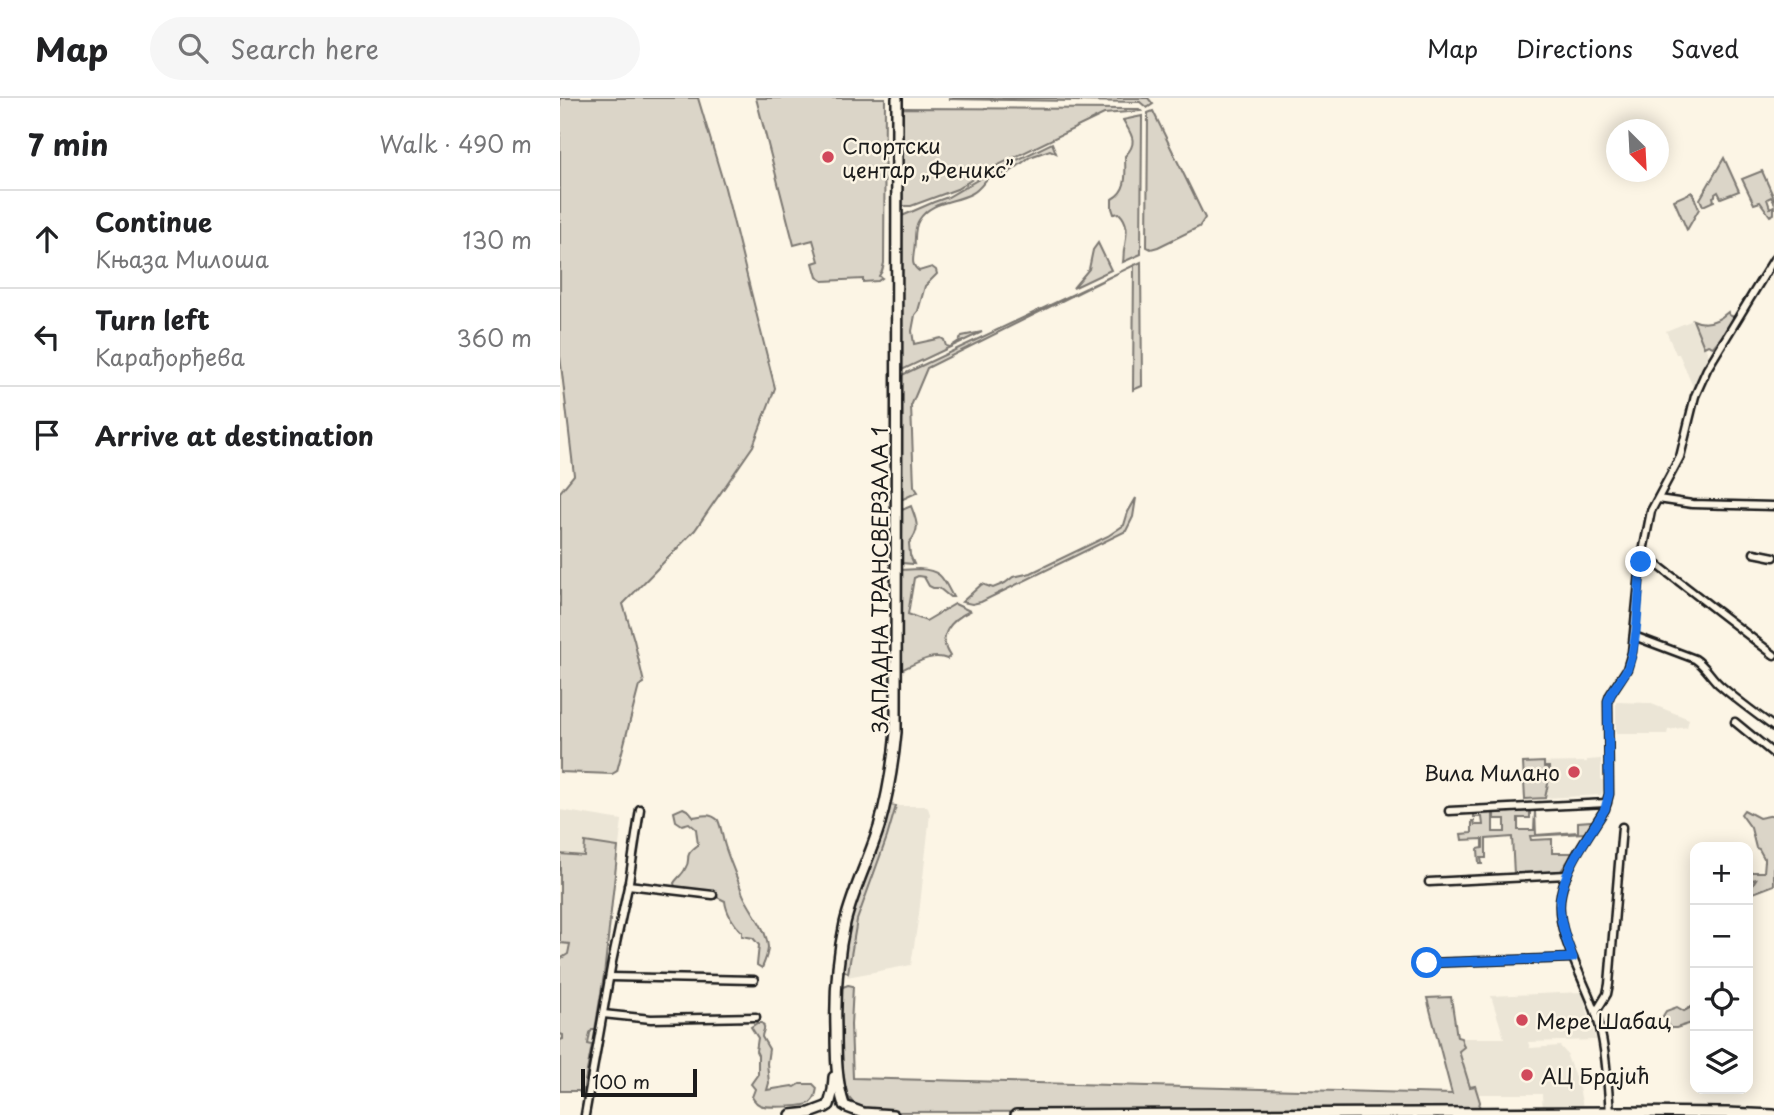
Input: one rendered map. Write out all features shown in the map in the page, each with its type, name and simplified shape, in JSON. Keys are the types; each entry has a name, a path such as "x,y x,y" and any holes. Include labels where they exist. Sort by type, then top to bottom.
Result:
{"main road":[{"name":"ЗАПАДНА ТРАНСВЕРЗАЛА 1","path":"826,1109 833,1090 836,981 841,943 848,913 888,791 896,732 897,98"},
{"name":"ЗАПАДНА ТРАНСВЕРЗАЛА 1","path":"836,1054 840,1090 847,1109"},
{"path":"791,1115 826,1109 835,1102 860,1112 893,1115"},
{"path":"1016,1115 1774,1115"}],"street":[{"path":"1618,1113 1596,1012 1564,932 1560,897 1567,875 1607,803 1608,701 1627,669 1632,652 1642,553 1651,511 1680,457 1695,396 1707,369 1774,259"},
{"path":"1658,499 1692,504 1774,506"},
{"path":"1642,553 1774,655"},
{"path":"1754,553 1774,556"},
{"path":"1634,636 1703,664 1720,685 1774,727"},
{"path":"1735,722 1774,754"},
{"path":"1449,811 1607,803"},
{"path":"585,1115 640,809"},
{"path":"1596,1012 1609,984 1622,827"},
{"path":"1429,882 1567,875"},
{"path":"628,885 713,895"},
{"path":"1427,963 1573,958"},
{"path":"610,977 754,980"},
{"path":"603,1014 651,1019 755,1017"}],"shaded area":[{"path":"560,98 698,98 725,188 775,388 753,446 695,530 623,604 644,683 639,686 617,771 612,774 560,772 560,492 574,475 560,356"},
{"name":"Спортски центар „Феникс”","path":"756,98 885,98 884,263 879,276 882,278 878,281 823,281 817,277 813,263 819,261 813,240 794,245"},
{"path":"950,98 1148,98 1153,104 1147,108 1140,102"},
{"path":"902,108 1141,111 1104,114 982,173 957,189 911,206 902,206"},
{"path":"1153,111 1205,218 1199,227 1151,249 1147,247 1148,113"},
{"path":"1142,116 1141,254 1123,262 1126,224 1119,213 1114,214 1112,199 1124,186 1125,156 1133,142 1123,120"},
{"path":"1052,143 1056,153 1050,150 1030,157 1006,175 994,174 976,191 930,209 919,220 915,231 914,264 919,271 932,267 937,274 925,286 915,315 912,331 914,344 941,338 946,346 950,347 962,336 982,332 902,370 902,216 948,197"},
{"path":"1724,158 1739,191 1721,198 1718,192 1713,197 1714,201 1703,206 1700,199"},
{"path":"1762,171 1774,198 1774,202 1771,197 1767,199 1770,208 1774,206 1774,214 1770,216 1760,202 1754,204 1742,179"},
{"path":"1692,192 1699,209 1687,230 1674,200"},
{"path":"1098,243 1111,270 1073,288 1089,269 1093,250"},
{"path":"1141,262 1142,386 1133,390 1134,265"},
{"path":"1122,271 927,368 911,406 914,486 918,492 901,500 902,375"},
{"path":"1728,312 1734,317 1729,328 1713,347 1704,347 1693,320 1711,322"},
{"path":"1693,320 1709,356 1693,387 1666,331"},
{"path":"1136,498 1133,517 1126,531 981,602 962,602 982,584 993,588 1108,536 1124,525"},
{"path":"911,506 917,525 909,543 914,564 902,563 901,559 902,510"},
{"path":"919,569 937,573 953,597 939,588 929,586 924,577 918,576 914,578 908,614 926,621 955,604 970,611 957,619 945,635 946,649 950,656 947,659 930,658 901,670 900,570"},
{"path":"1616,702 1649,703 1689,719 1687,727 1668,730 1667,734 1616,734"},
{"path":"1601,759 1601,780 1605,780 1605,787 1601,795 1525,799 1523,763 1587,762"},
{"path":"1544,762 1544,767 1549,767 1545,798 1525,799 1523,763"},
{"path":"890,805 896,806 857,920 848,973 840,968 845,942 855,903"},
{"path":"896,806 925,806 930,814 911,965 847,977 857,919"},
{"path":"683,808 694,817 710,815 718,820 742,892 767,939 768,947 762,968 757,965 759,945 753,938 742,936 725,901 713,895 700,898 698,893 675,887 674,883 683,873 690,853 698,845 696,829 689,823 682,825 676,821 674,812"},
{"path":"560,810 622,820 604,975 583,1097 579,1091 560,1091"},
{"path":"1744,810 1759,818 1774,815 1774,885 1753,893 1756,879 1753,880 1753,872 1764,872 1765,860 1756,848 1751,828 1741,814"},
{"path":"1530,811 1530,818 1518,818 1518,830 1534,830 1535,811 1536,835 1578,832 1578,822 1592,821 1585,833 1530,836 1531,840 1552,839 1552,853 1573,853 1561,871 1514,874 1512,837 1486,839 1486,858 1481,858 1482,864 1479,864 1478,849 1483,848 1483,839 1462,840 1461,834 1472,833 1472,821 1475,825 1483,825 1482,817 1474,817 1474,814 1493,813 1493,832 1505,832 1505,819 1494,819 1494,813"},
{"path":"585,842 618,847 604,975 595,1030 590,1033 588,1044 592,1045 582,1097 579,1091 560,1091 560,1040 563,1035 560,1034 560,959 568,954 570,944 560,943 560,854 584,856"},
{"path":"853,986 853,1078 1452,1094 1427,998 1451,997 1457,1037 1461,1038 1464,1047 1459,1051 1470,1087 1475,1086 1480,1102 1478,1111 875,1112 854,1104 842,1082 840,988"},
{"path":"1582,992 1596,1040 1528,1042 1530,1048 1560,1046 1568,1055 1584,1112 1543,1112 1542,1094 1453,1094 1437,1038 1504,1038 1491,996"},
{"path":"1677,1007 1684,1011 1690,1008 1690,1024 1670,1028 1663,1016 1666,1011"},
{"path":"757,1023 763,1025 762,1037 769,1049 767,1090 813,1084 817,1088 810,1103 764,1106 752,1097 755,1089 751,1084 758,1074 758,1038 751,1027"}],"place":[{"name":"Спортски центар „Феникс”","path":"828,157"},
{"name":"Вила Милано","path":"1574,772"},
{"name":"Мере Шабац","path":"1522,1020"},
{"name":"АЦ Брајић","path":"1527,1075"}],"route":[{"path":"1427,963 1573,958 1562,923 1560,897 1580,849 1605,809 1609,794 1608,701 1627,669 1632,652 1641,562"}]}
